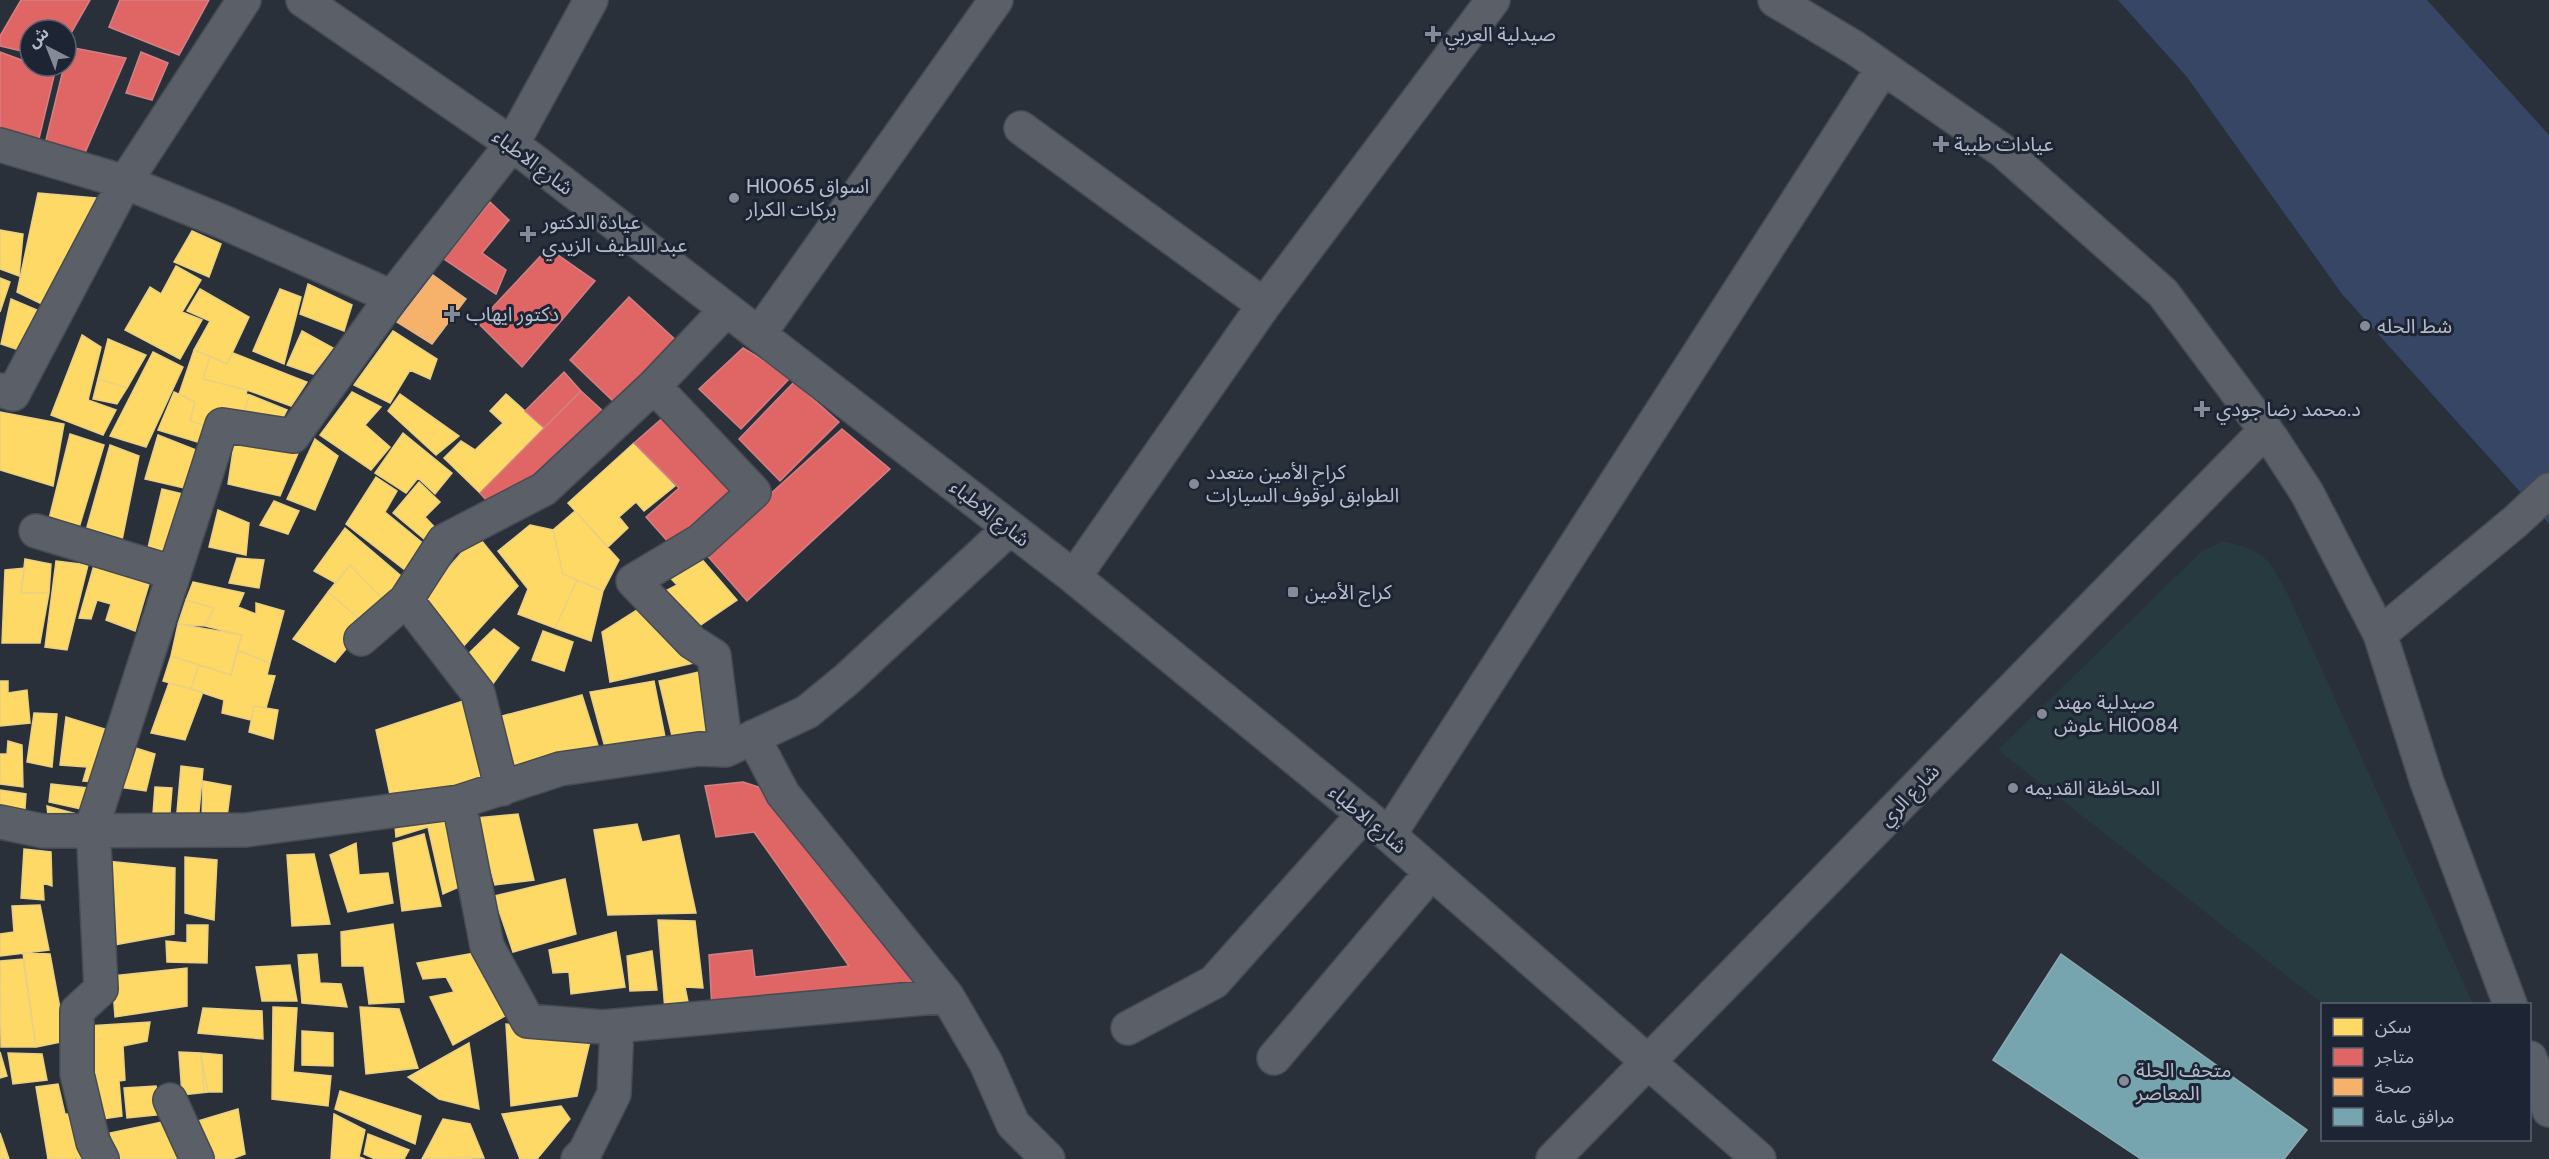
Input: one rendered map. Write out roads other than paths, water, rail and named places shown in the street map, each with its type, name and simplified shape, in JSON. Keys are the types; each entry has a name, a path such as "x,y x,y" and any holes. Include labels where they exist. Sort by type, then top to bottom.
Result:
{"street":[{"path":"0,390 13,394 125,182 244,0"},
{"name":"شارع الاطباء","path":"303,0 512,144 1074,577 1389,835 1650,1061 1759,1159"},
{"path":"102,1159 93,1142 77,1074 77,1011 101,989 93,824 222,425 294,436 392,297 512,144 591,0"},
{"path":"759,334 996,0"},
{"path":"1074,577 1264,305 1493,0"},
{"path":"1775,0 1883,68 2003,151 2163,293 2266,430 2307,493 2380,634 2427,782 2509,1003"},
{"path":"1389,835 1883,68"},
{"path":"1022,128 1264,305"},
{"path":"0,145 125,182 223,222 392,297"},
{"path":"361,639 406,600 444,541 544,489 654,386 726,310"},
{"path":"654,386 754,492 700,542 633,581 692,642 714,656 740,744 947,996 986,1063 1013,1124 1048,1159"},
{"name":"شارع الري","path":"1552,1159 2266,430"},
{"path":"2380,634 2516,521 2549,490"},
{"path":"0,822 43,831 246,830 459,802 560,770 740,744 807,712 846,680 1010,528"},
{"path":"36,531 174,573"},
{"path":"406,600 478,693 502,789"},
{"path":"459,802 487,946 528,1021 603,1027 947,996"},
{"path":"1128,1028 1214,982 1364,814"},
{"path":"1274,1058 1431,873"},
{"path":"578,1159 585,1152 614,1094 617,1026"},
{"path":"2531,1063 2549,1110"},
{"path":"170,1101 197,1159"}],"water":[{"path":"2118,0 2427,0 2549,135 2549,524 2342,294 2187,77"}],"place":[{"name":"صيدلية العربي","path":"1433,34"},
{"name":"عيادات طبية","path":"1941,144"},
{"name":"Hl0065 اسواق بركات الكرار","path":"734,198"},
{"name":"عيادة الدكتور عبد اللطيف الزيدي","path":"528,234"},
{"name":"دكتور ايهاب","path":"452,314"},
{"name":"شط الحله","path":"2365,326"},
{"name":"د.محمد رضا جودي","path":"2202,409"},
{"name":"كراح الأمين متعدد الطوابق لوقوف السيارات","path":"1194,484"},
{"name":"كراج الأمين","path":"1293,592"},
{"name":"صيدلية مهند علوش Hl0084","path":"2042,714"},
{"name":"المحافظة القديمه","path":"2013,788"},
{"name":"متحف الحلة المعاصر","path":"2124,1081"}]}
